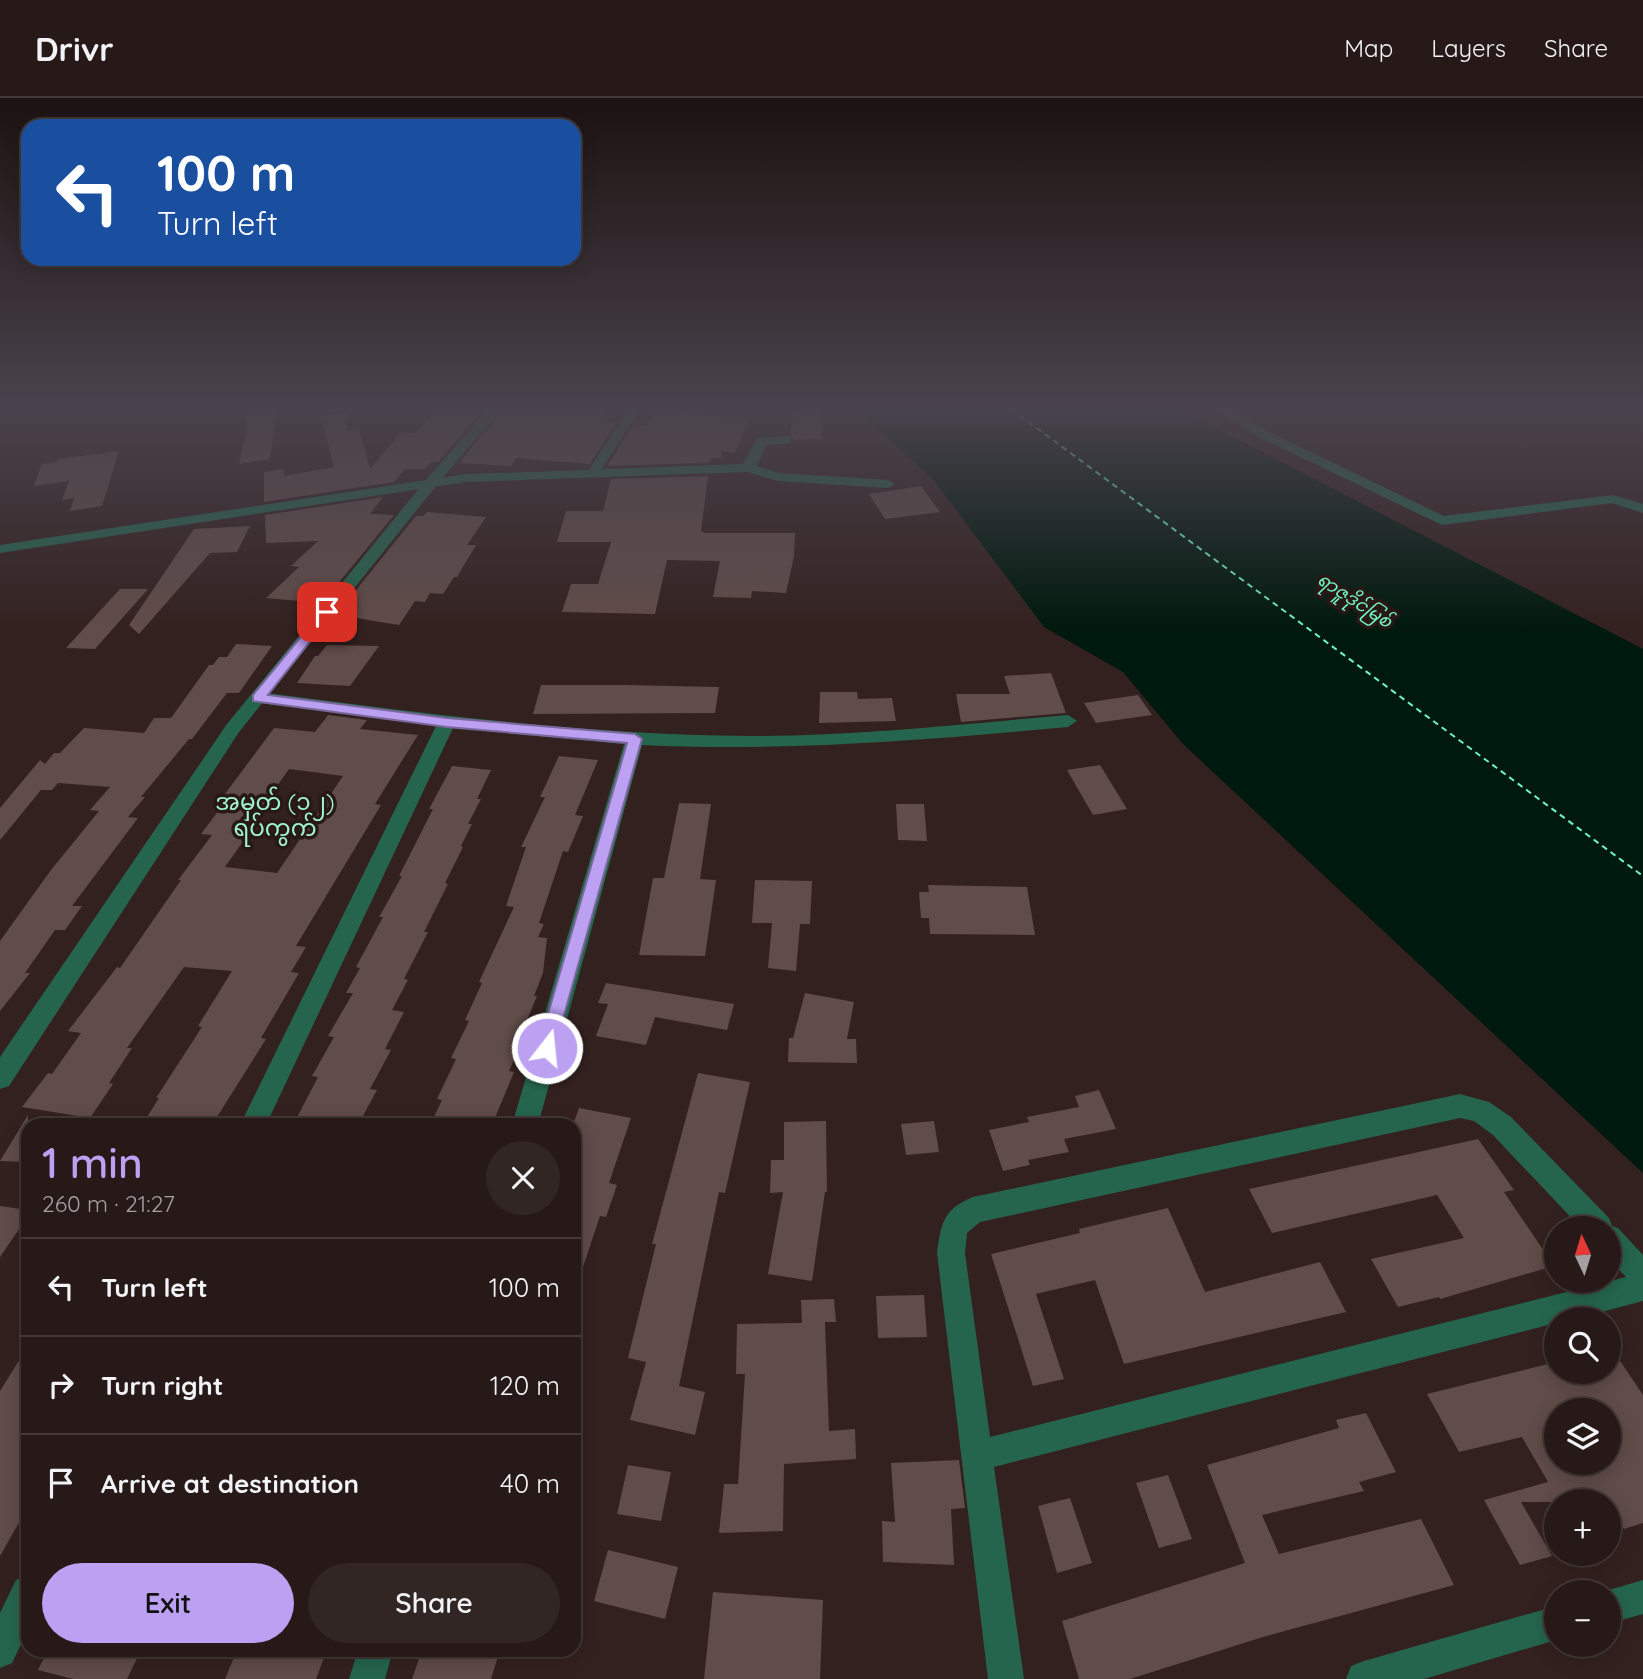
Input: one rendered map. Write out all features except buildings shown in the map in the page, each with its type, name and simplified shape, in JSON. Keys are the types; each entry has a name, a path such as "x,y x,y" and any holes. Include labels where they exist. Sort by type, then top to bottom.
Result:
{"street":[{"path":"0,550 431,483"},
{"path":"0,1078 233,728 431,483"},
{"path":"869,483 888,484"},
{"path":"1363,483 1442,521 1613,499 1643,509"},
{"path":"258,698 447,722 635,739 835,741 1068,721"},
{"path":"256,1118 447,722"},
{"path":"527,1118 635,739"},
{"path":"1006,1679 951,1252 954,1226 973,1210 1460,1106 1479,1110 1502,1126 1588,1216"},
{"path":"1621,1252 1643,1275"},
{"path":"977,1456 1643,1287"},
{"path":"1621,1603 1643,1597"},
{"path":"0,1651 21,1607"},
{"path":"1363,1679 1544,1626"},
{"path":"368,1679 374,1657"}],"water":[{"name":"ရာဇူဒိုင်မြစ်","path":"936,483 1322,483 1643,649 1643,1173 1183,744 1123,672 1044,627"}],"ferry route":[{"path":"1111,483 1643,876"}],"district":[{"name":"အမှတ် (၁၂) ရပ်ကွက်","path":"275,814"}],"route":[{"path":"327,612 258,698 447,722 635,739 547,1048"}]}
